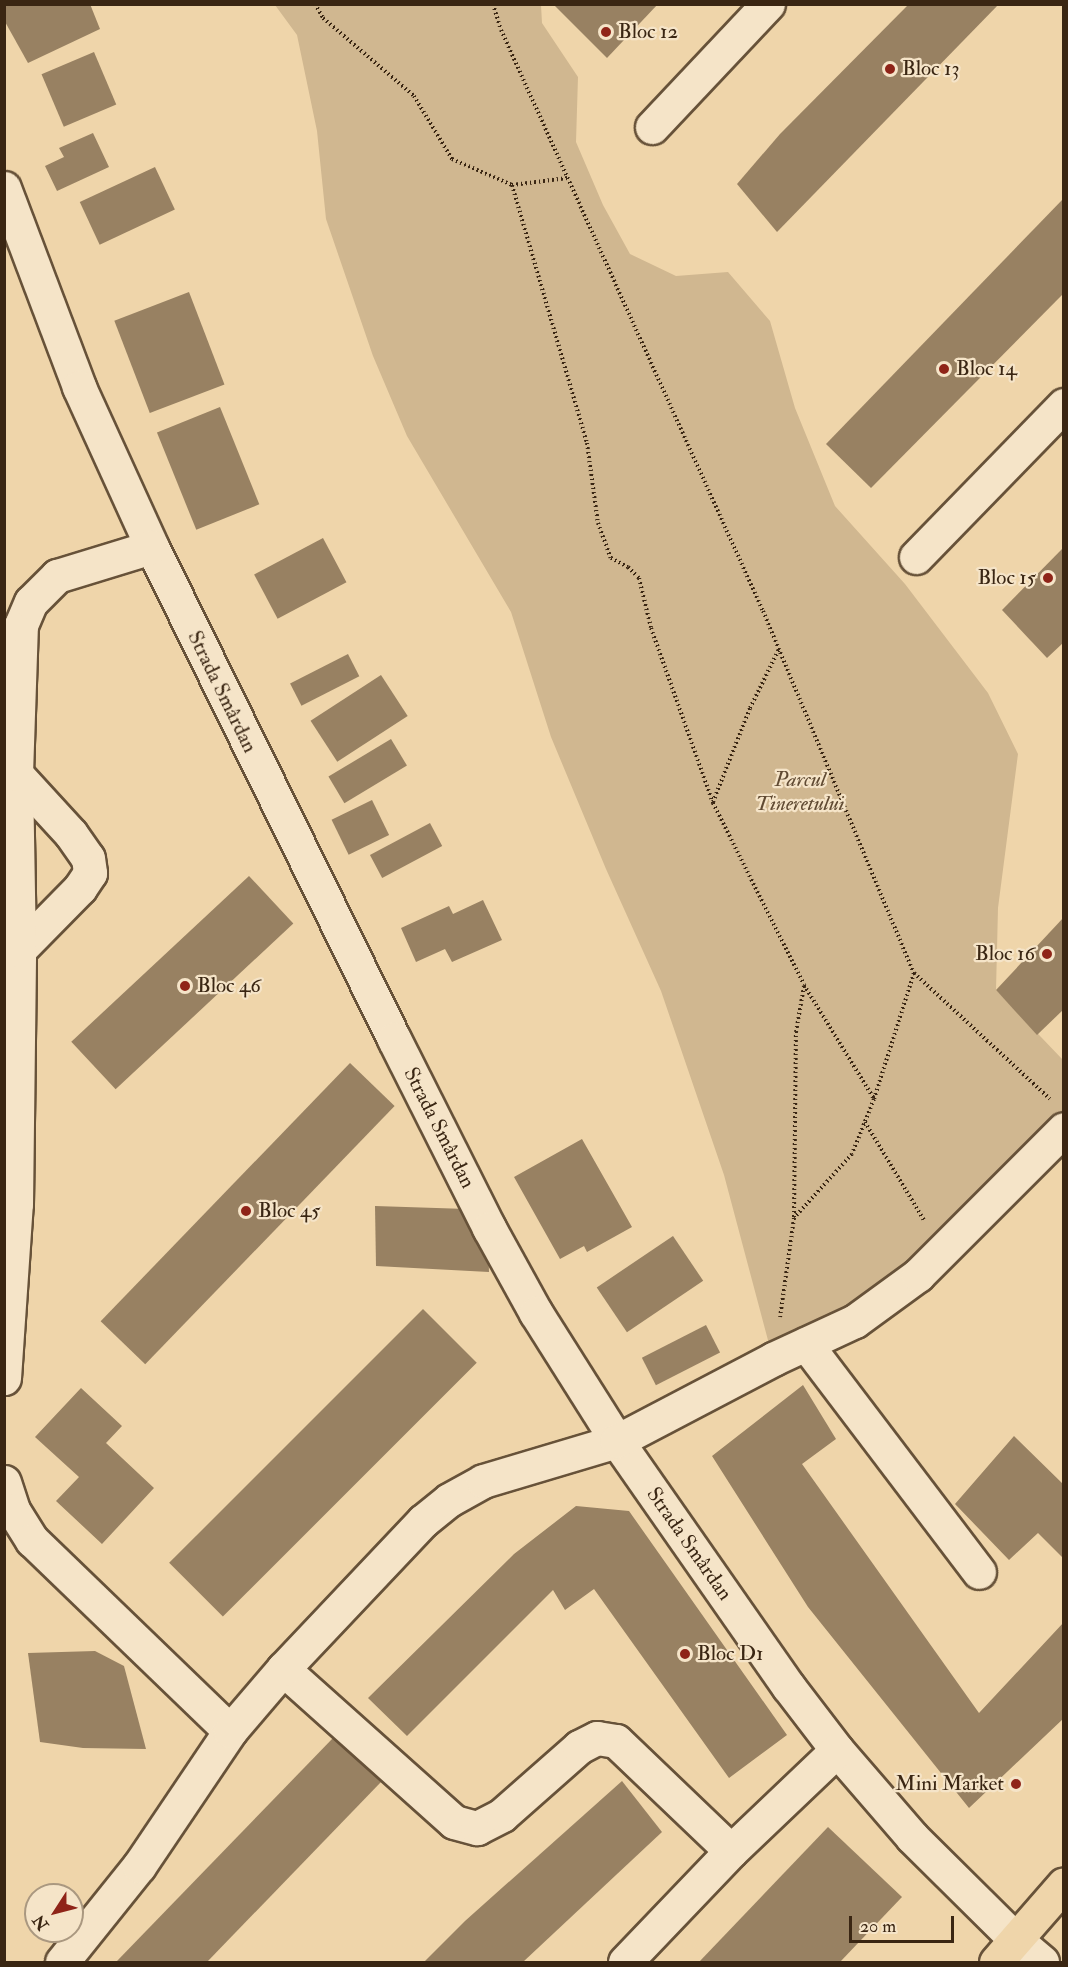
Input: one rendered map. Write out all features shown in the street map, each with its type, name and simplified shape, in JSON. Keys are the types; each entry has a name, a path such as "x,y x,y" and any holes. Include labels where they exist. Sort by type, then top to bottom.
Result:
{"main road":[{"path":"1006,1951 1064,1884"}],"street":[{"path":"652,127 768,4"},
{"name":"Strada Smârdan","path":"4,188 79,387 152,547 242,733 489,1228 565,1361 616,1440 788,1686 837,1750 1006,1951 1042,1962"},
{"path":"916,557 1064,405"},
{"path":"4,1378 16,1204 20,950 10,773 21,625 31,602 57,576 152,547"},
{"path":"10,773 70,834 88,858 90,873 80,888 20,950"},
{"path":"62,1962 139,1866 230,1731 283,1669 423,1521 449,1500 483,1481 616,1440 773,1359 855,1321 918,1275 943,1252 1058,1133"},
{"path":"806,1344 979,1572"},
{"path":"4,1482 13,1510 32,1540 230,1731"},
{"path":"283,1669 454,1822 477,1828 502,1815 579,1748 597,1738 615,1741 731,1851"},
{"path":"624,1962 731,1851 837,1750"}],"path":[{"path":"315,4 323,18 414,96 452,159 512,185 568,178"},
{"path":"493,4 501,30 779,649 914,973 1058,1133"},
{"path":"512,185 587,443 598,523 611,558 628,567 639,578 651,628 713,803 804,985 874,1100"},
{"path":"713,803 750,708 779,649"},
{"path":"794,1218 852,1154 874,1100 914,973"},
{"path":"773,1359 794,1218 796,1032 804,985"},
{"path":"865,1122 943,1252"}],"green space":[{"name":"Parcul Tineretului","path":"275,5 541,5 542,23 578,77 576,142 603,205 630,254 676,276 728,272 770,321 795,408 835,506 905,584 988,693 1018,754 998,908 996,990 1063,1060 1063,1129 953,1243 773,1359 724,1175 661,991 606,869 551,737 511,612 407,436 373,356 326,219 317,131 297,35"}],"building":[{"path":"4,4 90,4 100,29 28,63 4,20"},
{"name":"Bloc 12","path":"557,4 658,4 607,58 555,6"},
{"name":"Bloc 13","path":"909,4 999,4 777,232 737,184 780,134"},
{"path":"94,52 116,104 64,127 42,74"},
{"path":"93,133 109,167 57,191 45,166 64,157 59,148"},
{"path":"155,167 175,210 100,245 80,202"},
{"name":"Bloc 14","path":"1064,198 1064,293 871,488 826,444"},
{"path":"189,292 224,384 150,413 114,321"},
{"path":"220,407 259,504 196,530 157,432"},
{"path":"323,538 346,582 278,619 254,575"},
{"name":"Bloc 15","path":"1064,547 1064,642 1047,658 1002,610"},
{"path":"348,654 359,676 301,706 290,684"},
{"path":"381,675 408,716 337,762 311,721"},
{"path":"391,739 407,766 344,803 328,777"},
{"path":"372,800 389,835 349,855 332,820"},
{"path":"430,823 442,846 382,878 370,855"},
{"name":"Bloc 46","path":"249,876 293,924 116,1089 71,1042"},
{"path":"483,900 502,940 452,962 445,949 416,962 401,928 449,906 453,914"},
{"name":"Bloc 16","path":"1064,917 1064,1009 1037,1035 996,990"},
{"name":"Bloc 45","path":"350,1063 395,1106 145,1364 101,1321"},
{"path":"582,1139 632,1227 587,1252 584,1246 560,1259 514,1177"},
{"path":"375,1206 467,1209 488,1246 489,1272 376,1266"},
{"path":"673,1236 703,1281 627,1332 597,1287"},
{"path":"423,1309 477,1363 223,1617 169,1563"},
{"path":"706,1325 720,1353 656,1385 642,1358"},
{"path":"803,1385 836,1439 802,1464 979,1713 1064,1622 1064,1718 969,1808 808,1607 712,1456"},
{"path":"81,1388 122,1426 106,1443 154,1488 102,1544 56,1501 79,1477 35,1437"},
{"path":"1014,1436 1064,1485 1064,1559 1038,1533 1009,1560 955,1504"},
{"name":"Bloc D1","path":"576,1506 629,1511 787,1735 729,1778 594,1589 565,1610 553,1590 407,1736 368,1698 514,1554"},
{"path":"95,1651 124,1666 146,1749 83,1748 40,1742 28,1653"},
{"path":"334,1737 381,1782 207,1962 116,1962"},
{"path":"622,1781 662,1832 523,1962 424,1962 465,1921"},
{"path":"828,1827 902,1897 840,1962 699,1962"}],"place":[{"name":"Bloc 12","path":"606,32"},
{"name":"Bloc 13","path":"890,69"},
{"name":"Bloc 14","path":"944,369"},
{"name":"Bloc 15","path":"1048,578"},
{"name":"Bloc 16","path":"1047,954"},
{"name":"Bloc 46","path":"185,986"},
{"name":"Bloc 45","path":"246,1211"},
{"name":"Bloc D1","path":"685,1654"},
{"name":"Mini Market","path":"1016,1784"}]}
